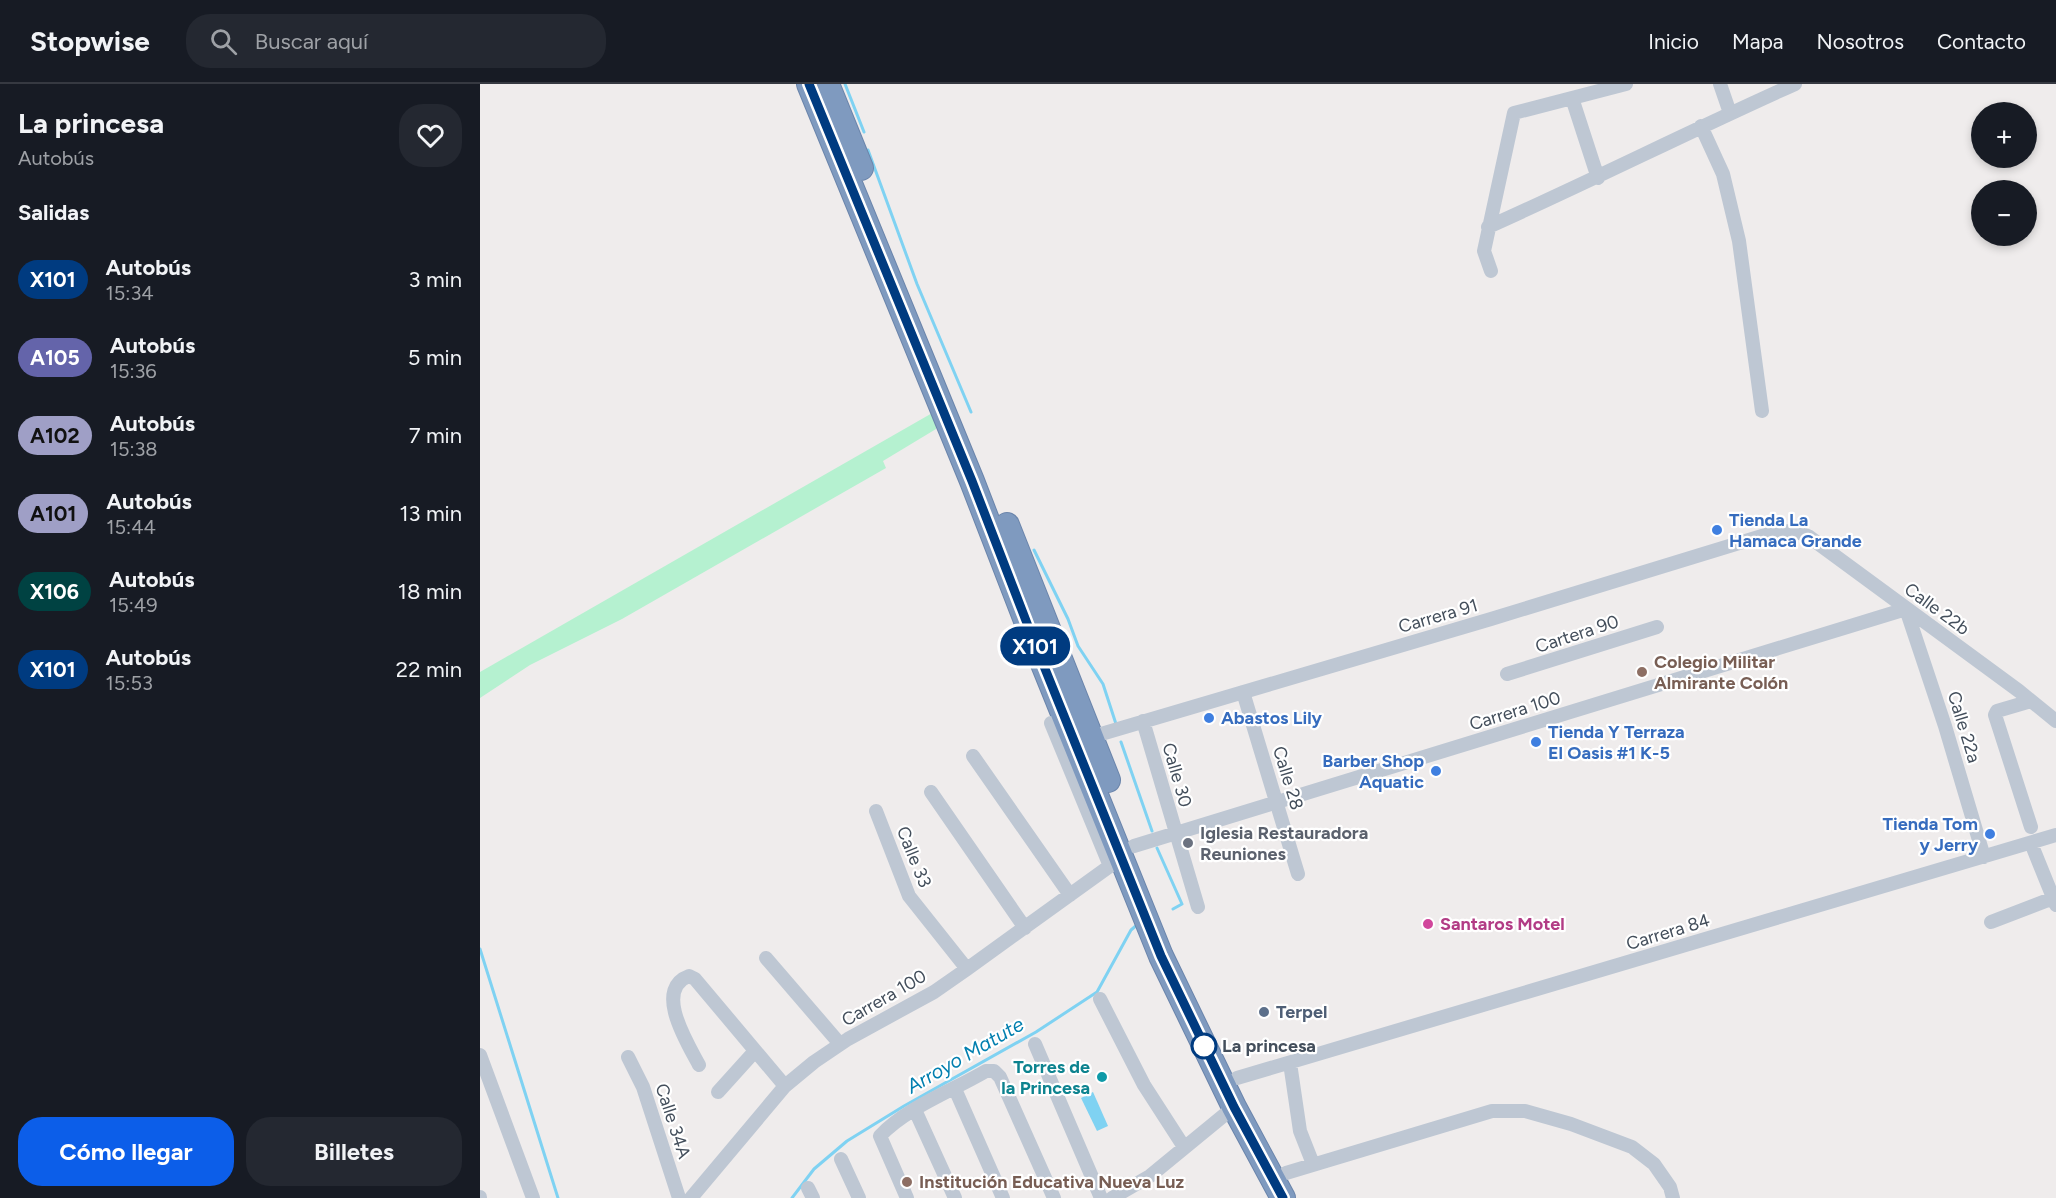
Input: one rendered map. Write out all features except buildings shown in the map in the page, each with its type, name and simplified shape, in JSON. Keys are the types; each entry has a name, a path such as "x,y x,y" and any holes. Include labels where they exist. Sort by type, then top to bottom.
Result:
{"highway":[{"path":"808,84 972,481 1161,956 1234,1107 1283,1198"},
{"path":"827,84 988,477 1091,737 1122,857 1172,944 1237,1078 1301,1198"}],"street":[{"path":"1491,271 1484,251 1514,113 1626,84"},
{"path":"1720,84 1730,113"},
{"path":"1488,227 1598,178 1701,126 1795,84"},
{"path":"1572,98 1598,178"},
{"path":"1701,126 1724,174 1739,240 1762,411"},
{"name":"Carrera 91","path":"1091,737 1491,619 1753,538 1775,532 1794,531"},
{"name":"Calle 22b","path":"1794,531 1808,536 2056,721"},
{"name":"Carrera 100","path":"691,1198 785,1086 814,1062 840,1044 934,992 1122,857 1176,834 1906,609"},
{"name":"Calle 22a","path":"1906,609 1945,726 1984,857"},
{"name":"Cartera 90","path":"1507,674 1657,627"},
{"name":"Calle 28","path":"1243,692 1298,874"},
{"path":"2031,701 1997,711 1995,715 2031,828"},
{"name":"Calle 30","path":"1143,721 1198,907"},
{"path":"1051,723 1122,857"},
{"path":"973,756 1070,896"},
{"path":"931,792 1025,928"},
{"name":"Calle 33","path":"876,811 909,896 967,969"},
{"name":"Carrera 84","path":"1237,1078 2056,835"},
{"path":"1991,922 2055,900 2031,843"},
{"path":"766,958 840,1044"},
{"path":"699,1065 676,1019 673,1002 675,987 681,979 689,976 695,979 785,1086"},
{"path":"1100,999 1144,1085 1184,1147"},
{"path":"1035,1044 1101,1198"},
{"path":"718,1092 755,1051"},
{"path":"480,1055 533,1198"},
{"name":"Calle 34A","path":"628,1057 643,1087 679,1198"},
{"path":"1290,1063 1300,1131 1313,1164"},
{"path":"907,1198 880,1136 915,1110 986,1071 994,1071 1000,1077 1054,1198"},
{"path":"955,1089 1004,1198"},
{"path":"1112,1198 1150,1176 1234,1107"},
{"path":"915,1110 955,1198"},
{"path":"1286,1173 1492,1111 1525,1111 1571,1124 1632,1147 1654,1164 1670,1187 1673,1198"},
{"path":"841,1159 859,1198"}],"green space":[{"path":"934,412 938,421 936,429 883,461 886,468 622,619 530,665 480,698 480,672"}],"water":[{"path":"1093,1092 1108,1126 1097,1131 1081,1098"}],"waterway":[{"path":"845,84 864,132"},
{"path":"868,150 917,284 971,412"},
{"path":"1034,550 1068,619 1078,646 1103,684 1116,724"},
{"path":"1121,742 1152,831"},
{"path":"1157,848 1182,904 1173,909"},
{"name":"Arroyo Matute","path":"792,1198 814,1169 847,1141 904,1106 1036,1032 1097,992 1131,930 1138,924"},
{"name":"Arroyo Matute","path":"480,949 558,1198"}],"bus line":[{"name":"X101","path":"809,84 972,481 1161,956 1234,1107 1283,1198"}],"place":[{"name":"Tienda La Hamaca Grande","path":"1717,530"},
{"name":"Colegio Militar Almirante Colón","path":"1642,672"},
{"name":"Abastos Lily","path":"1209,718"},
{"name":"Tienda Y Terraza El Oasis #1 K-5","path":"1536,742"},
{"name":"Barber Shop Aquatic","path":"1436,771"},
{"name":"Tienda Tom y Jerry","path":"1990,834"},
{"name":"Iglesia Restauradora Reuniones","path":"1188,843"},
{"name":"Santaros Motel","path":"1428,924"},
{"name":"Terpel","path":"1264,1012"},
{"name":"La princesa","path":"1204,1046"},
{"name":"Torres de la Princesa","path":"1102,1077"},
{"name":"Institución Educativa Nueva Luz","path":"907,1182"}]}
